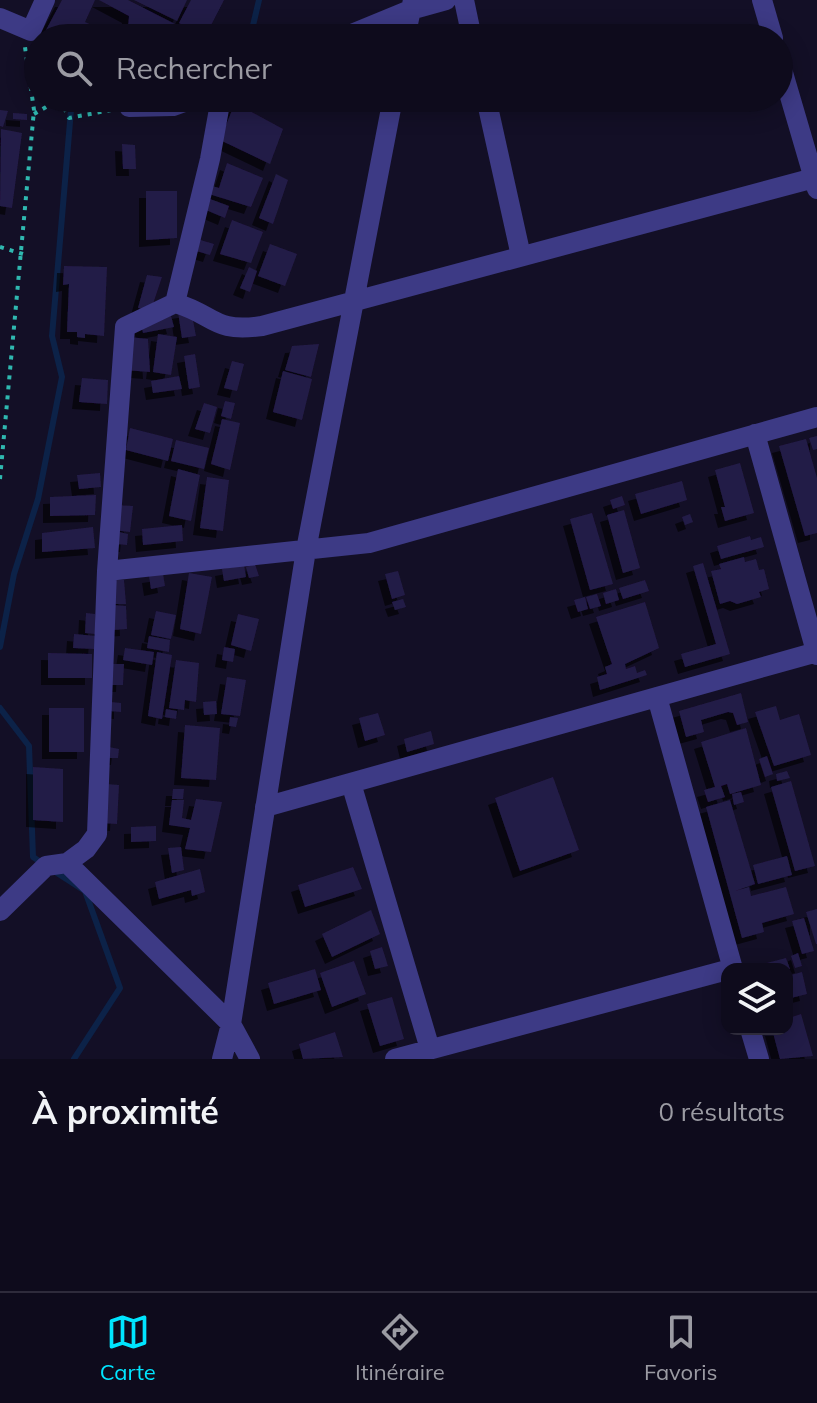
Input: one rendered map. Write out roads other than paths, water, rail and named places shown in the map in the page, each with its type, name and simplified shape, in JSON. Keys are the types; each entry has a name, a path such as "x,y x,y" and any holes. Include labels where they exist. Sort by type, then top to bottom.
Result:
{"street":[{"path":"34,24 45,0"},
{"path":"372,24 412,5 446,0"},
{"path":"464,0 469,24"},
{"path":"762,0 769,24"},
{"path":"0,18 24,28"},
{"path":"0,911 46,866 67,863 86,849 97,834 107,571 125,327 175,303 194,309 212,322 234,330 815,184 793,108"},
{"path":"175,303 218,112"},
{"path":"222,1059 231,1024 306,550 390,112"},
{"path":"489,112 521,256"},
{"path":"107,571 369,543 817,417"},
{"path":"265,807 817,653 755,434"},
{"path":"657,697 729,963"},
{"path":"351,783 430,1049"},
{"path":"67,863 231,1024 250,1059"},
{"path":"395,1059 721,972"},
{"path":"752,1035 759,1059"}],"waterway":[{"path":"253,24 259,0"},
{"path":"0,647 14,574 38,499 62,377 52,336 71,112"},
{"path":"0,708 29,746 33,857 42,863"},
{"path":"54,871 85,891 120,988 74,1059"}]}
